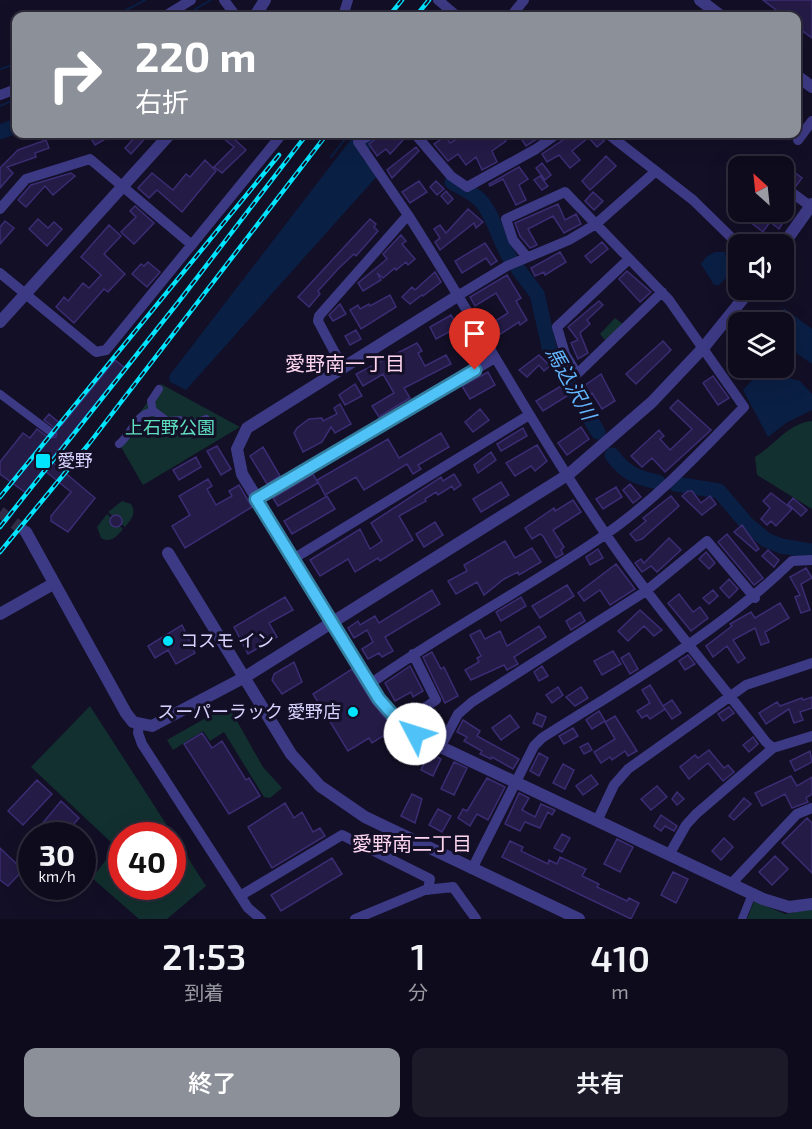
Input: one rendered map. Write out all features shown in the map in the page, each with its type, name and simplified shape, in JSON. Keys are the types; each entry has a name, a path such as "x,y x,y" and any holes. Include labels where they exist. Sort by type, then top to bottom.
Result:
{"street":[{"path":"172,12 191,0"},
{"path":"438,0 453,12"},
{"path":"514,12 524,0"},
{"path":"699,0 716,12"},
{"path":"801,137 812,121"},
{"path":"0,322 166,138"},
{"path":"0,273 96,352 106,350 279,138"},
{"path":"365,138 358,142 459,295 529,415 606,534 646,591 773,748"},
{"path":"418,138 451,176 467,187 551,138"},
{"path":"613,138 693,200 728,234"},
{"path":"0,209 26,179 90,159 192,245"},
{"path":"656,171 596,224 569,240 526,256 257,421 240,438 237,449 240,468 256,499 370,684 401,724 517,783 752,894 789,907 812,904"},
{"path":"370,684 413,654 606,534 652,499 744,407 704,347 662,292 565,192 506,219 513,240 526,256"},
{"path":"791,234 811,205 794,193"},
{"path":"343,368 318,321 319,316 408,215"},
{"path":"629,259 557,327 565,354 577,374 662,292"},
{"path":"26,532 126,713 140,726 152,726 165,722 334,623 569,474 600,450 652,402 704,347 742,300"},
{"path":"256,499 495,358"},
{"path":"159,389 151,401 153,411 166,421 180,420 187,426 206,419"},
{"path":"0,394 52,433"},
{"path":"119,444 142,415 153,411"},
{"path":"293,559 529,415"},
{"path":"441,746 458,714 472,702 646,591 707,541 754,598"},
{"path":"168,554 291,754 320,786 365,817 472,868 558,915 579,919"},
{"path":"472,868 534,746 542,738 689,646 754,598 792,561 812,560"},
{"path":"0,614 53,584"},
{"path":"401,724 436,700 413,654"},
{"path":"597,821 614,785 628,768 746,685 812,663"},
{"path":"140,726 138,732 142,744 248,908 261,919"},
{"path":"669,855 686,825 696,814 773,748 812,735"},
{"path":"731,884 797,814 812,808"},
{"path":"240,896 342,835 430,879 428,890"},
{"path":"355,919 428,890 453,887 476,919"},
{"path":"742,919 752,894"}],"green space":[{"path":"615,318 624,325 605,340 600,334"},
{"name":"上石野公園","path":"161,384 240,427 143,485 118,442"},
{"path":"812,421 812,509 757,475 755,457 789,430"},
{"path":"122,501 131,504 133,511 125,527 108,512"},
{"path":"107,514 123,529 114,538 105,540 101,538 97,527"},
{"path":"90,706 165,822 108,822 108,839 96,828 96,822 89,822 31,767"},
{"path":"225,707 233,714 263,767 282,788 270,798 264,797 224,732 210,741 203,731 173,750 167,740"},
{"path":"186,855 206,886 167,919 139,919 117,900 186,900"},
{"path":"108,857 108,892 96,881 96,873"},
{"path":"754,901 785,914 812,909 812,919 747,919"}],"water":[{"path":"352,138 380,138 362,158 378,175 186,390 170,382 169,376"},
{"path":"715,252 725,252 728,276 719,285 714,285 701,264 707,256"},
{"path":"794,316 812,329 812,364 794,352"},
{"path":"788,378 800,381 812,394 812,410 786,423 768,437 743,390 753,379"}],"building":[{"path":"763,0 812,0 812,38 801,30 801,12 779,12"},
{"path":"91,138 107,138 95,145"},
{"path":"134,138 145,138 131,154 125,148"},
{"path":"223,138 233,138 246,150 222,173 214,167 234,147"},
{"path":"377,138 404,139 390,154 386,149 377,156 369,144"},
{"path":"443,138 447,138 450,143 458,138 504,138 506,141 492,151 497,162 482,170 476,157 466,165 458,154 448,161 434,144"},
{"path":"521,138 538,138 526,146"},
{"path":"566,138 588,138 572,151 580,160 570,168 559,155 547,162 542,154"},
{"path":"589,138 600,138 604,141 597,147"},
{"path":"46,140 49,148 35,153 36,157 7,167 13,173 0,188 0,168 18,150"},
{"path":"416,147 419,151 392,178 387,170"},
{"path":"606,156 616,166 590,190 582,181"},
{"path":"205,160 216,171 182,212 157,190 149,198 138,188 152,173 173,190 186,174 190,177"},
{"path":"542,163 551,175 545,180 536,168"},
{"path":"519,167 528,179 519,185 526,200 516,205 503,179 490,186 489,184"},
{"path":"794,172 802,178 796,186 794,185"},
{"path":"71,173 75,176 53,195 45,186 26,207 18,200 31,185"},
{"path":"540,176 548,186 542,190 534,180"},
{"path":"419,181 427,192 410,203 402,192"},
{"path":"436,181 444,189 437,195 430,187"},
{"path":"446,191 453,199 448,204 441,196"},
{"path":"593,192 603,201 594,210 585,201"},
{"path":"558,204 565,220 576,214 581,224 564,233 553,216 528,229 537,245 530,248 520,236 515,223"},
{"path":"135,206 154,223 134,244 121,232 136,217 130,211"},
{"path":"468,209 483,222 476,228 474,223 440,250 435,242 440,238 434,229 440,225 446,233"},
{"path":"38,219 48,228 54,222 62,229 47,246 29,229"},
{"path":"370,219 376,224 374,227 378,231 356,256 354,254 318,291 320,294 309,307 298,297"},
{"path":"5,221 14,228 0,244 0,227"},
{"path":"750,222 770,222 763,232"},
{"path":"770,222 783,222 779,229"},
{"path":"109,225 121,236 104,254 125,274 108,292 104,289 74,323 56,307 64,297 68,301 83,283 89,288 101,275 81,257"},
{"path":"401,235 406,241 402,244 415,259 408,265 406,262 396,270 395,268 383,278 377,273 381,280 363,291 358,283 387,259 383,254"},
{"path":"602,242 608,249 591,263 585,256"},
{"path":"485,243 497,261 491,265 486,258 462,273 455,261"},
{"path":"560,252 566,262 545,275 544,272 535,276 531,268"},
{"path":"148,262 160,272 147,287 132,274 141,264 144,266"},
{"path":"627,271 651,292 640,302 619,279"},
{"path":"435,272 441,282 423,296 410,304 402,297 412,287 415,290"},
{"path":"507,275 521,298 516,301 527,320 520,325 519,322 496,337 489,325 508,313 496,293 475,306 470,297"},
{"path":"390,295 396,307 361,329 350,310 358,305 360,309 369,304 370,306"},
{"path":"599,301 603,305 587,320 590,324 580,333 588,353 578,359 571,343 578,340 568,327"},
{"path":"340,304 346,314 333,321 329,315"},
{"path":"451,315 458,327 436,339 430,327"},
{"path":"356,330 361,339 350,345 345,336"},
{"path":"663,341 671,350 636,384 626,374"},
{"path":"477,342 484,354 476,359 469,346"},
{"path":"417,343 422,351 418,353 425,366 446,355 451,364 404,388 410,398 379,417 372,406 394,393 383,374 363,386 356,374"},
{"path":"539,355 550,366 544,371 539,365 527,377 519,370"},
{"path":"115,360 125,368 50,460 95,498 68,532 51,521 51,516 71,492 44,470 26,493 0,474 0,462 23,433 30,438 37,429 49,438 56,437 57,430 44,420 49,414 62,425"},
{"path":"488,372 495,385 470,399 462,386"},
{"path":"601,374 615,401 602,409 592,393 587,396 581,388"},
{"path":"713,376 729,398 718,405 703,383"},
{"path":"355,384 362,396 345,405 339,395"},
{"path":"561,386 567,396 543,411 536,401"},
{"path":"678,400 711,430 665,472 652,458 642,467 631,456 659,430 664,436 660,439 670,450 692,429 670,408"},
{"path":"340,404 351,424 335,433 331,427 322,442 303,452 294,433 297,428 309,419 322,418 323,421 337,414 334,408"},
{"path":"480,409 489,420 473,432 465,422"},
{"path":"581,427 589,439 567,455 558,443"},
{"path":"523,428 527,436 501,451 497,444"},
{"path":"441,433 449,447 418,465 421,469 413,474 407,464 364,490 356,477 325,495 317,480 388,439 399,458"},
{"path":"537,445 547,461 535,471 531,466 515,476 506,463"},
{"path":"217,446 231,469 221,475 207,451"},
{"path":"263,447 280,476 267,484 250,456"},
{"path":"491,452 496,460 478,473 474,465"},
{"path":"196,457 201,467 179,480 173,470"},
{"path":"313,474 318,483 278,506 273,498"},
{"path":"454,474 461,485 454,490 452,486 438,495 436,492 425,499 426,501 399,516 413,540 380,561 378,558 355,572 348,559 320,576 310,560 360,529 370,549 382,541 371,523 441,477 443,481"},
{"path":"208,479 212,486 207,489 216,505 232,496 229,491 239,485 252,507 185,548 172,526 190,515 179,496"},
{"path":"501,482 509,495 481,512 473,499"},
{"path":"630,484 641,497 633,503 623,490"},
{"path":"616,487 622,497 603,509 596,499"},
{"path":"692,491 701,503 710,496 716,504 702,515 682,496"},
{"path":"771,493 792,509 776,526 771,521 767,525 761,519 770,508 763,501"},
{"path":"327,496 335,509 292,534 284,521"},
{"path":"671,496 679,506 642,539 636,541 630,534 646,521 643,518"},
{"path":"793,498 807,510 801,516 788,504"},
{"path":"573,500 581,512 553,530 564,547 561,550 563,554 556,558 543,536 540,534 532,539 525,528 554,508 555,511"},
{"path":"118,515 122,521 118,527 114,527 110,519"},
{"path":"435,522 443,535 424,547 416,534"},
{"path":"742,525 759,549 756,551 734,532"},
{"path":"727,534 763,578 754,585 718,542"},
{"path":"669,538 681,550 657,572 651,566 642,572 635,563 641,559 644,563"},
{"path":"505,541 515,558 532,548 541,562 519,575 518,572 504,579 484,595 477,582 456,594 448,581 467,571 464,565"},
{"path":"598,549 603,558 590,565 586,557"},
{"path":"768,550 779,560 774,567 762,556"},
{"path":"706,552 715,563 709,569 699,559"},
{"path":"616,564 635,589 610,605 600,590 584,601 578,593"},
{"path":"806,568 812,578 801,584 810,610 801,613 795,597 800,595 790,577"},
{"path":"729,579 738,589 729,598 720,588"},
{"path":"567,585 574,596 540,618 532,606"},
{"path":"432,590 440,604 385,637 393,651 382,657 379,653 368,659 362,649 373,642 367,630 354,638 348,628 358,621 360,625 375,616 379,623"},
{"path":"713,590 718,596 709,604 703,598"},
{"path":"679,594 693,612 700,607 708,618 691,631 668,603"},
{"path":"285,597 293,610 269,623 277,637 248,654 234,627"},
{"path":"521,597 526,606 501,621 496,612"},
{"path":"780,603 789,618 765,632 769,642 761,645 755,628 733,640 745,658 738,663 727,646 713,657 706,646 732,626 730,624 751,612 755,618"},
{"path":"640,610 662,630 654,636 644,626 628,641 618,631"},
{"path":"580,612 585,621 571,630 566,621"},
{"path":"182,625 195,653 176,664 168,650 155,658 148,646"},
{"path":"539,626 546,637 514,657 518,664 507,670 504,665 471,680 465,670 479,662 477,658 481,656 470,635 480,630 485,639 500,631 507,646"},
{"path":"613,651 621,664 602,675 594,661"},
{"path":"432,652 441,669 444,667 458,696 445,703 423,657"},
{"path":"629,653 638,669 630,674 621,658"},
{"path":"688,655 695,664 685,670 679,661"},
{"path":"294,662 302,682 282,694 272,680 274,674"},
{"path":"410,666 423,691 413,697 411,692 395,701 385,683"},
{"path":"542,666 548,676 539,681 534,672"},
{"name":"スーパーラック 愛野店","path":"352,669 372,702 394,729 372,743 369,738 348,751 313,694"},
{"path":"650,685 665,709 650,719 647,715 642,718 637,711 650,703 642,690"},
{"path":"558,687 563,695 552,703 546,695"},
{"path":"581,687 588,698 575,706 566,697"},
{"path":"812,697 812,708 800,712 803,720 794,723 789,709 766,724 759,713 777,702 780,706"},
{"path":"672,700 681,713 672,719 663,706"},
{"path":"729,707 734,713 723,721 718,714"},
{"path":"433,711 437,719 421,727 418,721"},
{"path":"599,711 605,721 592,729 586,720"},
{"path":"537,713 546,717 542,727 533,723"},
{"path":"510,715 519,727 501,740 492,728"},
{"path":"615,716 637,751 628,756 625,751 612,760 610,757 601,763 594,752 615,739 605,722"},
{"path":"463,720 480,731 477,736 519,759 513,769 492,757 491,759 480,754 482,751 464,741 467,737 457,732"},
{"path":"573,728 578,736 564,744 559,736"},
{"path":"202,733 212,748 222,741 246,780 249,778 260,796 229,814 184,744"},
{"path":"753,737 758,744 749,752 743,745"},
{"path":"588,743 592,750 584,754 580,747"},
{"path":"709,750 724,768 728,765 734,772 723,781 708,763 689,779 680,767 695,755 698,758"},
{"path":"810,751 812,762 795,771 790,761"},
{"path":"429,753 441,759 433,776 421,770"},
{"path":"539,753 548,758 539,776 530,771"},
{"path":"454,762 467,768 454,795 441,789"},
{"path":"563,764 574,770 565,789 553,783"},
{"path":"591,775 598,784 583,795 576,786"},
{"path":"791,776 797,786 812,777 812,794 806,798 808,802 792,808 785,794 762,806 755,793"},
{"path":"487,778 505,787 488,820 477,814 470,826 458,818 463,809 467,811"},
{"path":"37,780 52,794 26,822 20,822 8,811"},
{"path":"657,786 667,797 651,810 641,799"},
{"path":"677,792 684,799 677,805 672,799"},
{"path":"519,793 529,798 522,810 535,817 541,804 555,810 552,815 548,812 540,828 525,822 520,831 505,824"},
{"path":"412,794 422,799 415,823 401,816"},
{"path":"744,798 751,804 734,820 729,816"},
{"path":"61,801 79,818 75,822 44,822"},
{"path":"285,803 294,818 302,812 313,832 320,828 325,836 272,868 248,827"},
{"path":"438,809 451,816 442,832 429,825"},
{"path":"661,815 677,826 674,831 665,826 661,831 654,826"},
{"path":"807,818 812,823 812,873 782,843"},
{"path":"562,834 570,838 562,852 554,848"},
{"path":"724,838 733,847 721,860 712,851"},
{"path":"617,839 633,847 620,872 604,864"},
{"path":"510,841 523,847 521,851 548,864 549,860 557,864 560,857 586,869 582,876 599,884 597,887 627,901 629,898 639,903 631,919 502,857"},
{"path":"0,848 18,865 18,875 8,886 0,880"},
{"path":"775,856 788,869 772,885 759,872"},
{"path":"332,858 342,874 281,911 271,895"},
{"path":"673,872 688,879 676,903 661,895"}],"waterway":[{"path":"122,12 145,0"},
{"path":"191,12 211,0"},
{"path":"0,69 12,65"},
{"path":"0,106 12,101"},
{"name":"馬込沢川","path":"0,132 12,128"},
{"path":"331,157 346,138"},
{"name":"馬込沢川","path":"452,182 474,195 485,206 510,258"},
{"name":"馬込沢川","path":"518,269 537,294 550,351 598,432"},
{"name":"馬込沢川","path":"612,455 632,474 658,482"},
{"name":"馬込沢川","path":"676,484 719,491 747,524 766,540 781,546 812,551"}],"tunnel":[{"path":"0,512 26,532"}],"railway":[{"path":"392,12 402,0"},
{"path":"419,12 429,0"},
{"path":"0,527 180,300 304,138"},
{"path":"0,552 88,445 324,138"},
{"path":"0,497 279,155"}],"place":[{"name":"愛野","path":"43,461"},
{"name":"コスモ イン","path":"168,641"},
{"name":"スーパーラック 愛野店","path":"353,712"}],"district":[{"name":"愛野南一丁目","path":"345,364"},
{"name":"愛野南二丁目","path":"412,844"}],"route":[{"path":"415,734 401,724 379,699 256,499 475,370"}]}
